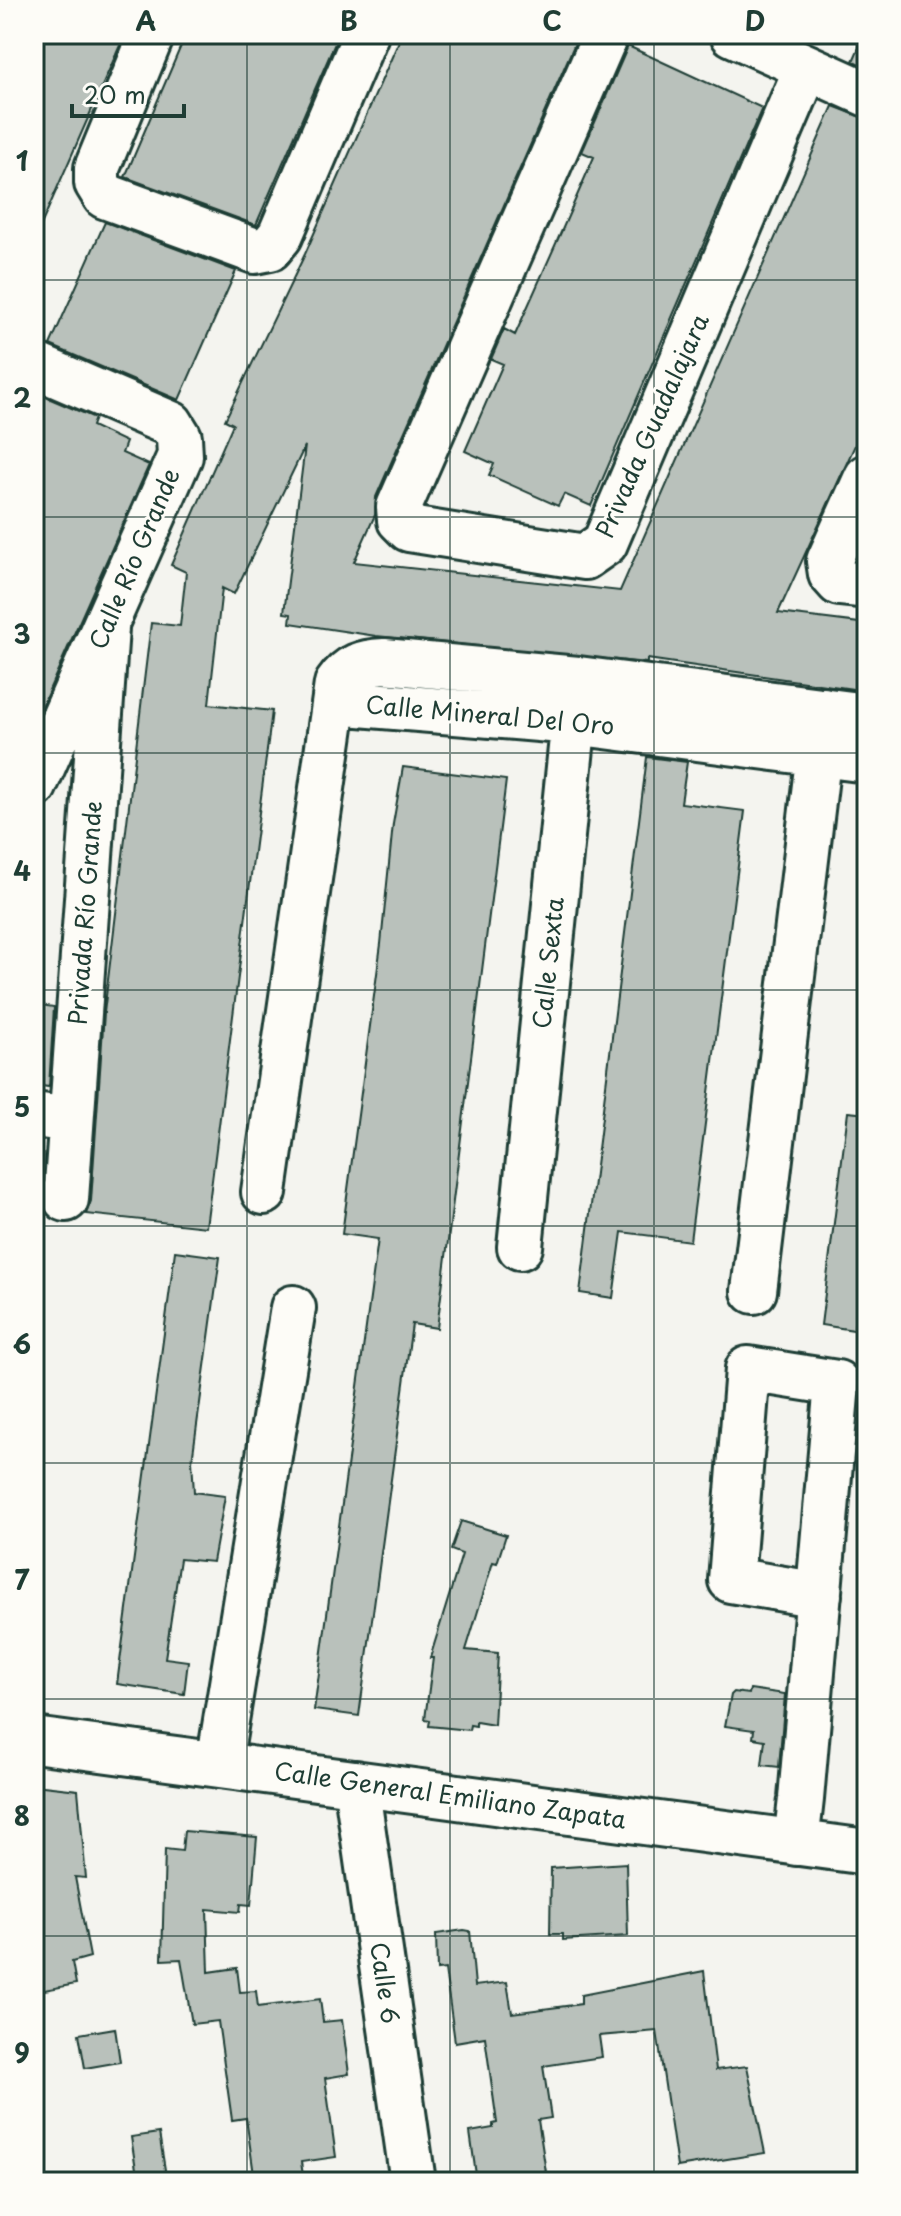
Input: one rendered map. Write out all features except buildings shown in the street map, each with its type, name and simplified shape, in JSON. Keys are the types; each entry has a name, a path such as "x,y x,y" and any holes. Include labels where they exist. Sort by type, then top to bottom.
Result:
{"street":[{"path":"152,34 97,168 97,183 105,196 255,251 270,248 280,236 366,34"},
{"name":"Privada Guadalajara","path":"606,34 399,507 400,520 409,529 585,557 605,543 807,67"},
{"path":"733,34 867,94"},
{"name":"Calle Río Grande","path":"34,365 171,424 179,437 180,456 34,786"},
{"path":"867,477 829,561 831,574 839,583 867,586"},
{"name":"Privada Río Grande","path":"66,1199 53,1117 106,628"},
{"name":"Calle Mineral Del Oro","path":"867,716 578,679 366,662 343,674 337,684 335,702 574,722 867,760"},
{"name":"Calle Sexta","path":"520,1247 578,679"},
{"path":"264,1192 335,702"},
{"path":"754,1291 824,710"},
{"path":"219,1764 293,1308"},
{"path":"796,1843 819,1595 837,1383 748,1369 731,1580 819,1595"},
{"name":"Calle General Emiliano Zapata","path":"34,1740 867,1852"},
{"name":"Calle 6","path":"356,1783 413,2182"}]}
